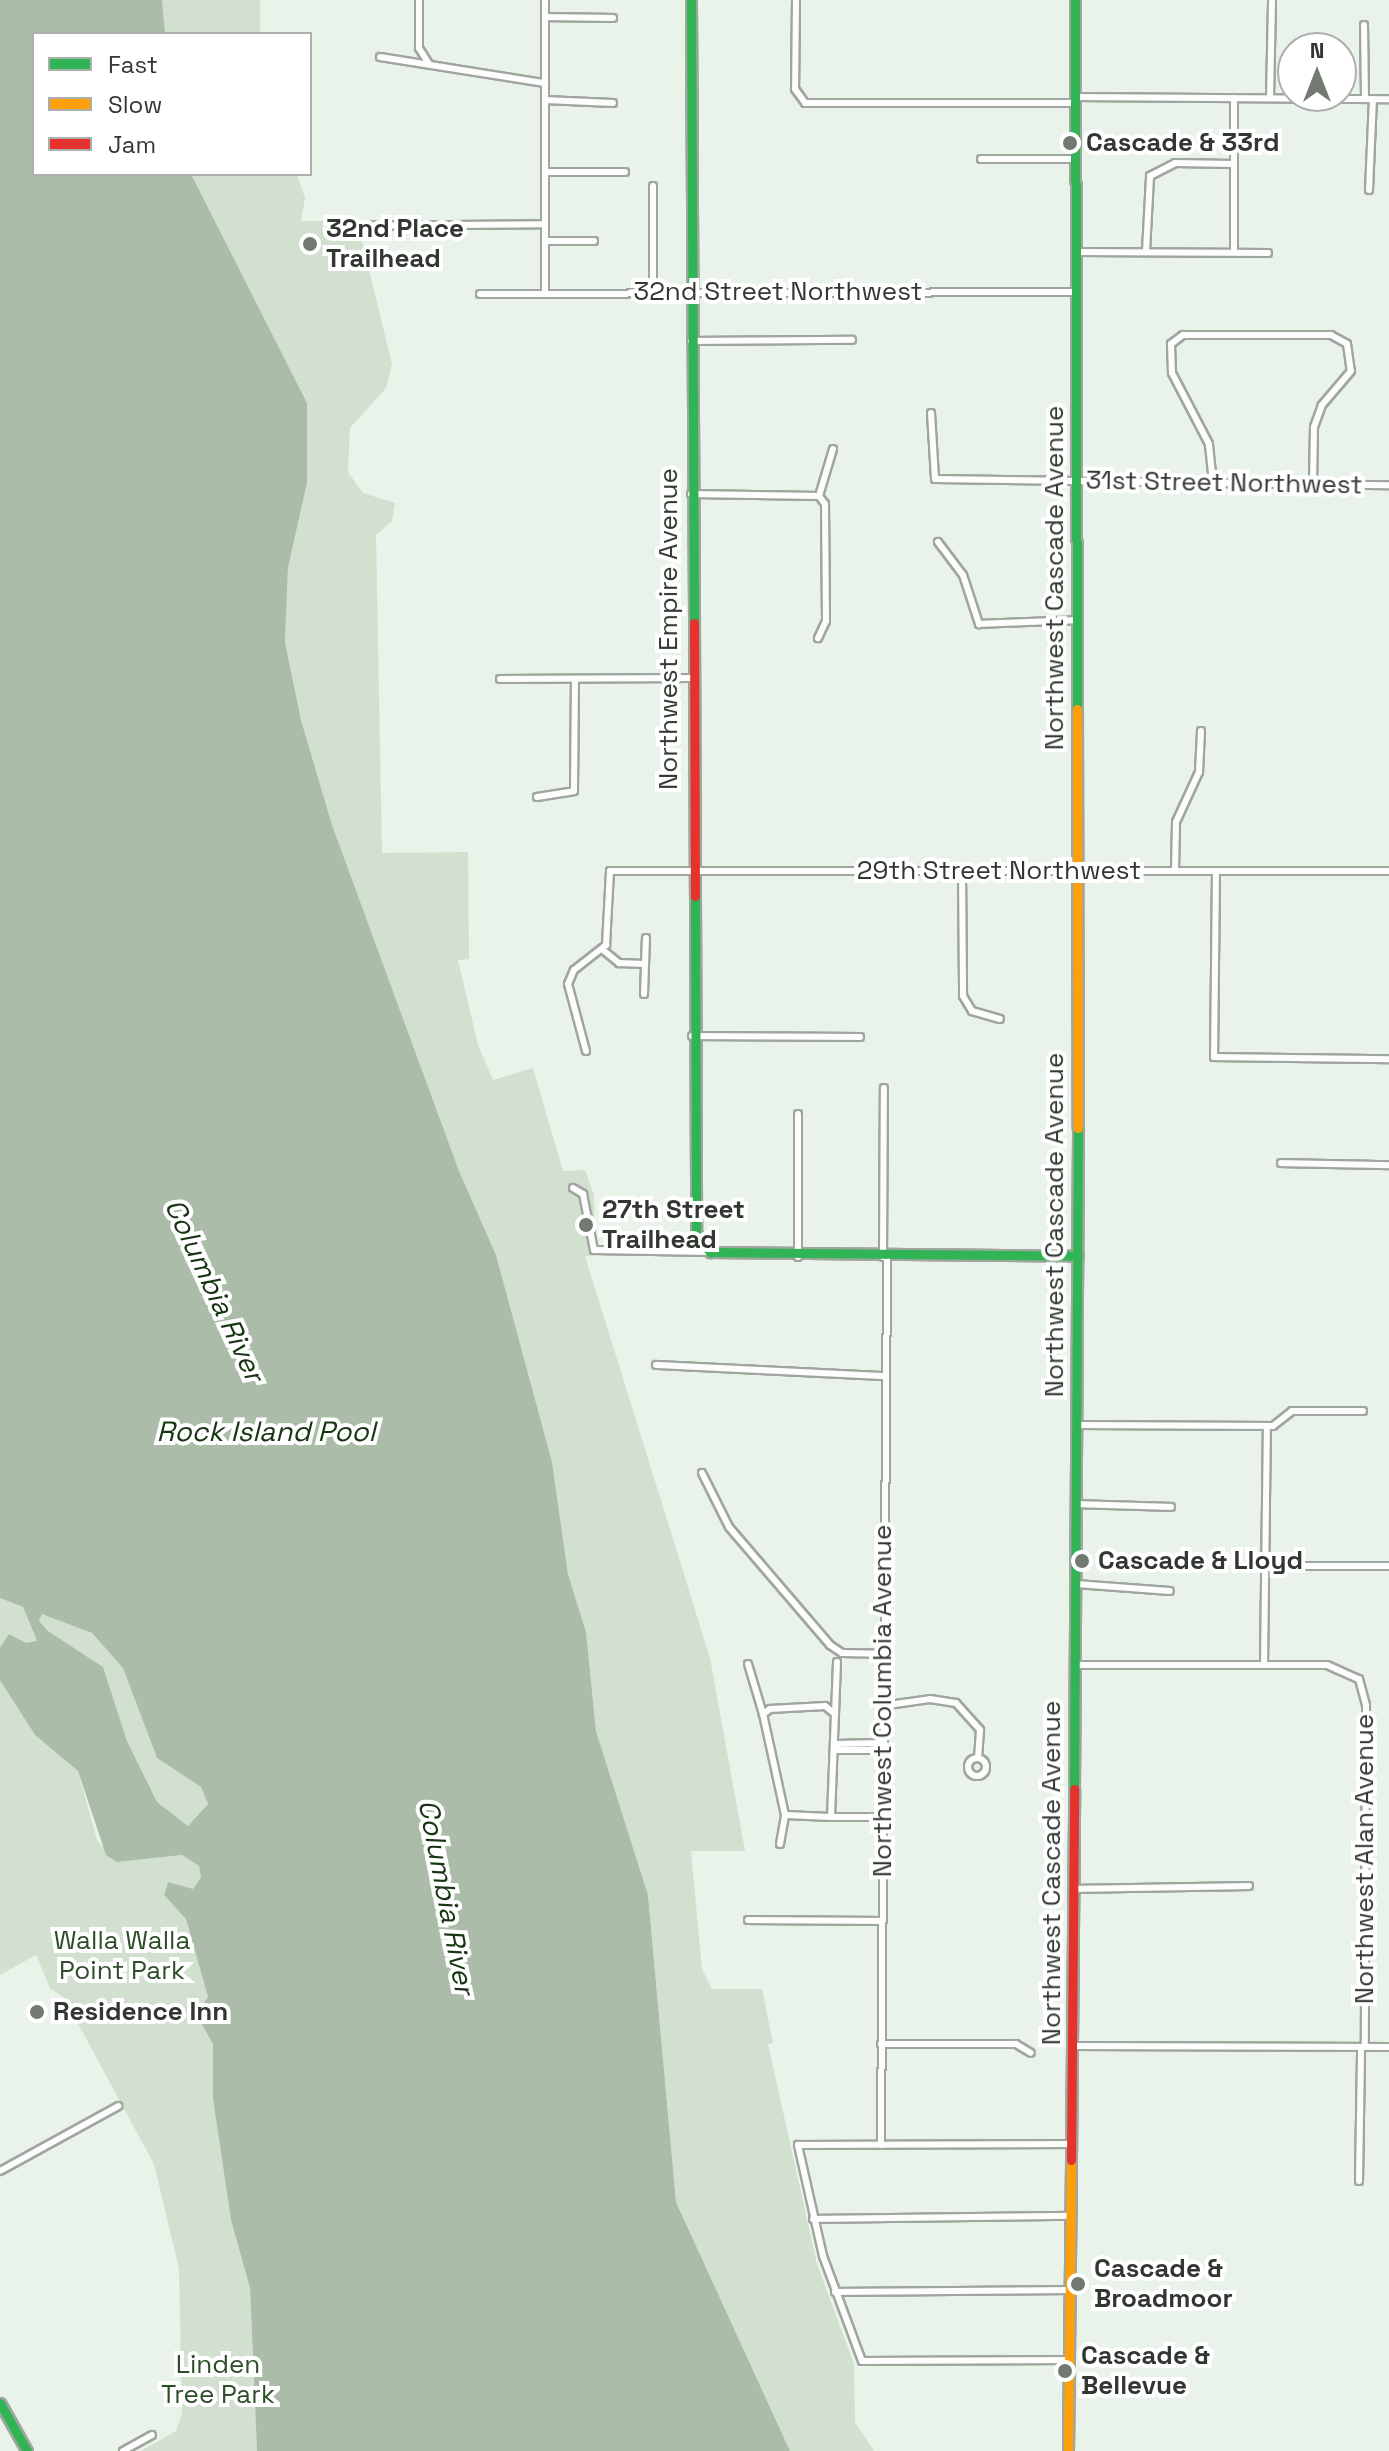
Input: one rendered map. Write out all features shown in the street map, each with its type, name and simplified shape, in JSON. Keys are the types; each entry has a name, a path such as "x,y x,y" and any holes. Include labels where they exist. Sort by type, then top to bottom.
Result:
{"street":[{"path":"419,0 419,48 432,67"},
{"path":"545,0 545,291"},
{"name":"Northwest Empire Avenue","path":"691,0 693,1220 710,1252"},
{"path":"796,0 795,89 802,101 1389,99"},
{"name":"Northwest Cascade Avenue","path":"1068,2451 1073,2144 1078,1256 1075,0"},
{"path":"1270,98 1272,0"},
{"path":"545,17 613,18"},
{"path":"1364,25 1365,98"},
{"path":"380,57 545,83"},
{"path":"1234,98 1234,252"},
{"path":"1369,190 1373,99"},
{"path":"545,100 613,103"},
{"path":"981,159 1076,159"},
{"path":"1146,251 1150,176 1175,163 1234,164"},
{"path":"545,172 625,172"},
{"path":"653,186 653,291"},
{"path":"331,226 545,224"},
{"path":"545,241 594,241"},
{"path":"1076,252 1268,253"},
{"name":"32nd Street Northwest","path":"480,294 545,291 1076,292"},
{"path":"1213,483 1209,444 1172,373 1171,344 1183,335 1331,335 1347,344 1351,371 1322,405 1314,427 1313,484"},
{"path":"691,341 852,340"},
{"name":"31st Street Northwest","path":"931,413 935,479 1389,485"},
{"path":"819,496 833,449"},
{"path":"691,494 819,496"},
{"path":"818,638 826,621 825,504 819,496"},
{"path":"938,542 963,575 979,624 1077,620"},
{"path":"500,679 690,678"},
{"path":"537,797 574,791 575,679"},
{"path":"1175,871 1176,822 1199,772 1201,731"},
{"name":"29th Street Northwest","path":"603,950 610,871 1389,871"},
{"path":"962,871 963,996 972,1011 1000,1019"},
{"path":"1216,871 1214,1057 1389,1059"},
{"path":"644,994 646,938"},
{"path":"586,1051 568,984 574,970 603,950 619,963 645,964"},
{"path":"692,1036 860,1037"},
{"name":"Northwest Columbia Avenue","path":"881,2145 884,1088"},
{"path":"798,1114 798,1257"},
{"path":"1281,1163 1389,1165"},
{"path":"573,1188 583,1194 591,1247 798,1257 1078,1256"},
{"path":"656,1365 884,1376"},
{"path":"1077,1425 1267,1426 1292,1411 1363,1411"},
{"path":"1075,1665 1264,1665 1267,1426"},
{"path":"702,1473 729,1527 830,1645 842,1653 881,1654"},
{"path":"1076,1504 1171,1507"},
{"path":"1264,1566 1389,1566"},
{"path":"1076,1584 1170,1591"},
{"path":"831,1817 837,1662"},
{"path":"748,1664 763,1714 785,1815 780,1844"},
{"name":"Northwest Alan Avenue","path":"1264,1665 1336,1665 1354,1674 1366,1705 1359,2181"},
{"path":"881,1706 930,1699 956,1703 980,1730 978,1758"},
{"path":"763,1714 825,1706 835,1714"},
{"path":"835,1747 881,1747"},
{"path":"785,1815 881,1817"},
{"path":"1073,1889 1249,1886"},
{"path":"748,1920 882,1921"},
{"path":"881,2044 1016,2044 1031,2053"},
{"path":"1073,2046 1389,2047"},
{"path":"0,2171 118,2106"},
{"path":"1070,2360 862,2361 835,2292 813,2219 798,2145 1073,2144"},
{"path":"813,2219 1072,2216"},
{"path":"835,2292 1071,2290"},
{"path":"0,2403 27,2451"},
{"path":"123,2451 152,2435"}],"green space":[{"path":"162,0 260,0 260,32 162,32"},
{"path":"192,176 298,176 305,198 301,221 357,221 392,364 386,388 350,428 348,472 363,493 395,503 392,521 376,535 382,853 468,852 469,959 458,960 478,1045 493,1080 533,1068 563,1171 585,1170 594,1195 595,1256 585,1256 710,1658 745,1851 691,1851 702,1969 712,1989 762,1989 773,2043 768,2044 817,2264 854,2364 855,2422 874,2451 790,2451 676,2202 648,1895 596,1731 586,1632 568,1574 552,1462 496,1255 459,1171 332,825 301,720 285,642 288,568 307,483 307,403"},
{"path":"0,1598 23,1607 37,1642 0,1648"},
{"path":"42,1613 92,1633 123,1668 157,1758 201,1787 208,1804 188,1826 157,1802 127,1741 103,1667 48,1631 39,1621"},
{"name":"Walla Walla Point Park","path":"0,1679 35,1735 78,1771 97,1840 117,1862 182,1855 199,1866 202,1878 193,1890 168,1882 164,1895 186,1919 208,1997 196,2014 213,2044 213,2099 231,2220 250,2288 257,2451 141,2451 176,2431 182,2414 179,2269 154,2164 64,1998 50,1988 36,1955 0,1975"}],"water":[{"name":"Rock Island Pool","path":"0,0 162,0 165,32 32,32 32,176 192,176 307,403 307,483 288,568 285,642 301,720 332,825 459,1171 496,1255 552,1462 568,1574 586,1632 596,1731 648,1895 676,2202 790,2451 257,2451 250,2288 231,2220 213,2099 213,2044 196,2014 208,1997 186,1919 164,1895 168,1882 193,1889 201,1878 199,1866 182,1855 117,1862 106,1855 78,1771 35,1735 0,1680 0,1648 9,1634 26,1643 37,1641 23,1607 0,1598","holes":["42,1614 92,1633 123,1668 157,1758 201,1787 208,1804 188,1826 157,1802 127,1741 103,1667 48,1631 39,1621"]}],"traffic: fast":[{"path":"691,0 694,623"},
{"path":"1075,0 1077,709"},
{"path":"695,896 696,1233 710,1252 1078,1256"},
{"path":"1074,1789 1078,1128"},
{"path":"0,2403 27,2451"}],"traffic: slow":[{"path":"1077,709 1078,1128"},
{"path":"1068,2451 1071,2160"}],"traffic: jam":[{"path":"694,623 695,896"},
{"path":"1071,2160 1074,1789"}],"place":[{"name":"Cascade & 33rd","path":"1070,143"},
{"name":"32nd Place Trailhead","path":"310,244"},
{"name":"27th Street Trailhead","path":"586,1225"},
{"name":"Cascade & Lloyd","path":"1082,1561"},
{"name":"Residence Inn","path":"37,2012"},
{"name":"Cascade & Broadmoor","path":"1078,2284"},
{"name":"Cascade & Bellevue","path":"1065,2371"}],"water label":[{"name":"Columbia River","path":"215,1290"},
{"name":"Columbia River","path":"447,1897"}],"park label":[{"name":"Linden Tree Park","path":"218,2380"}]}
